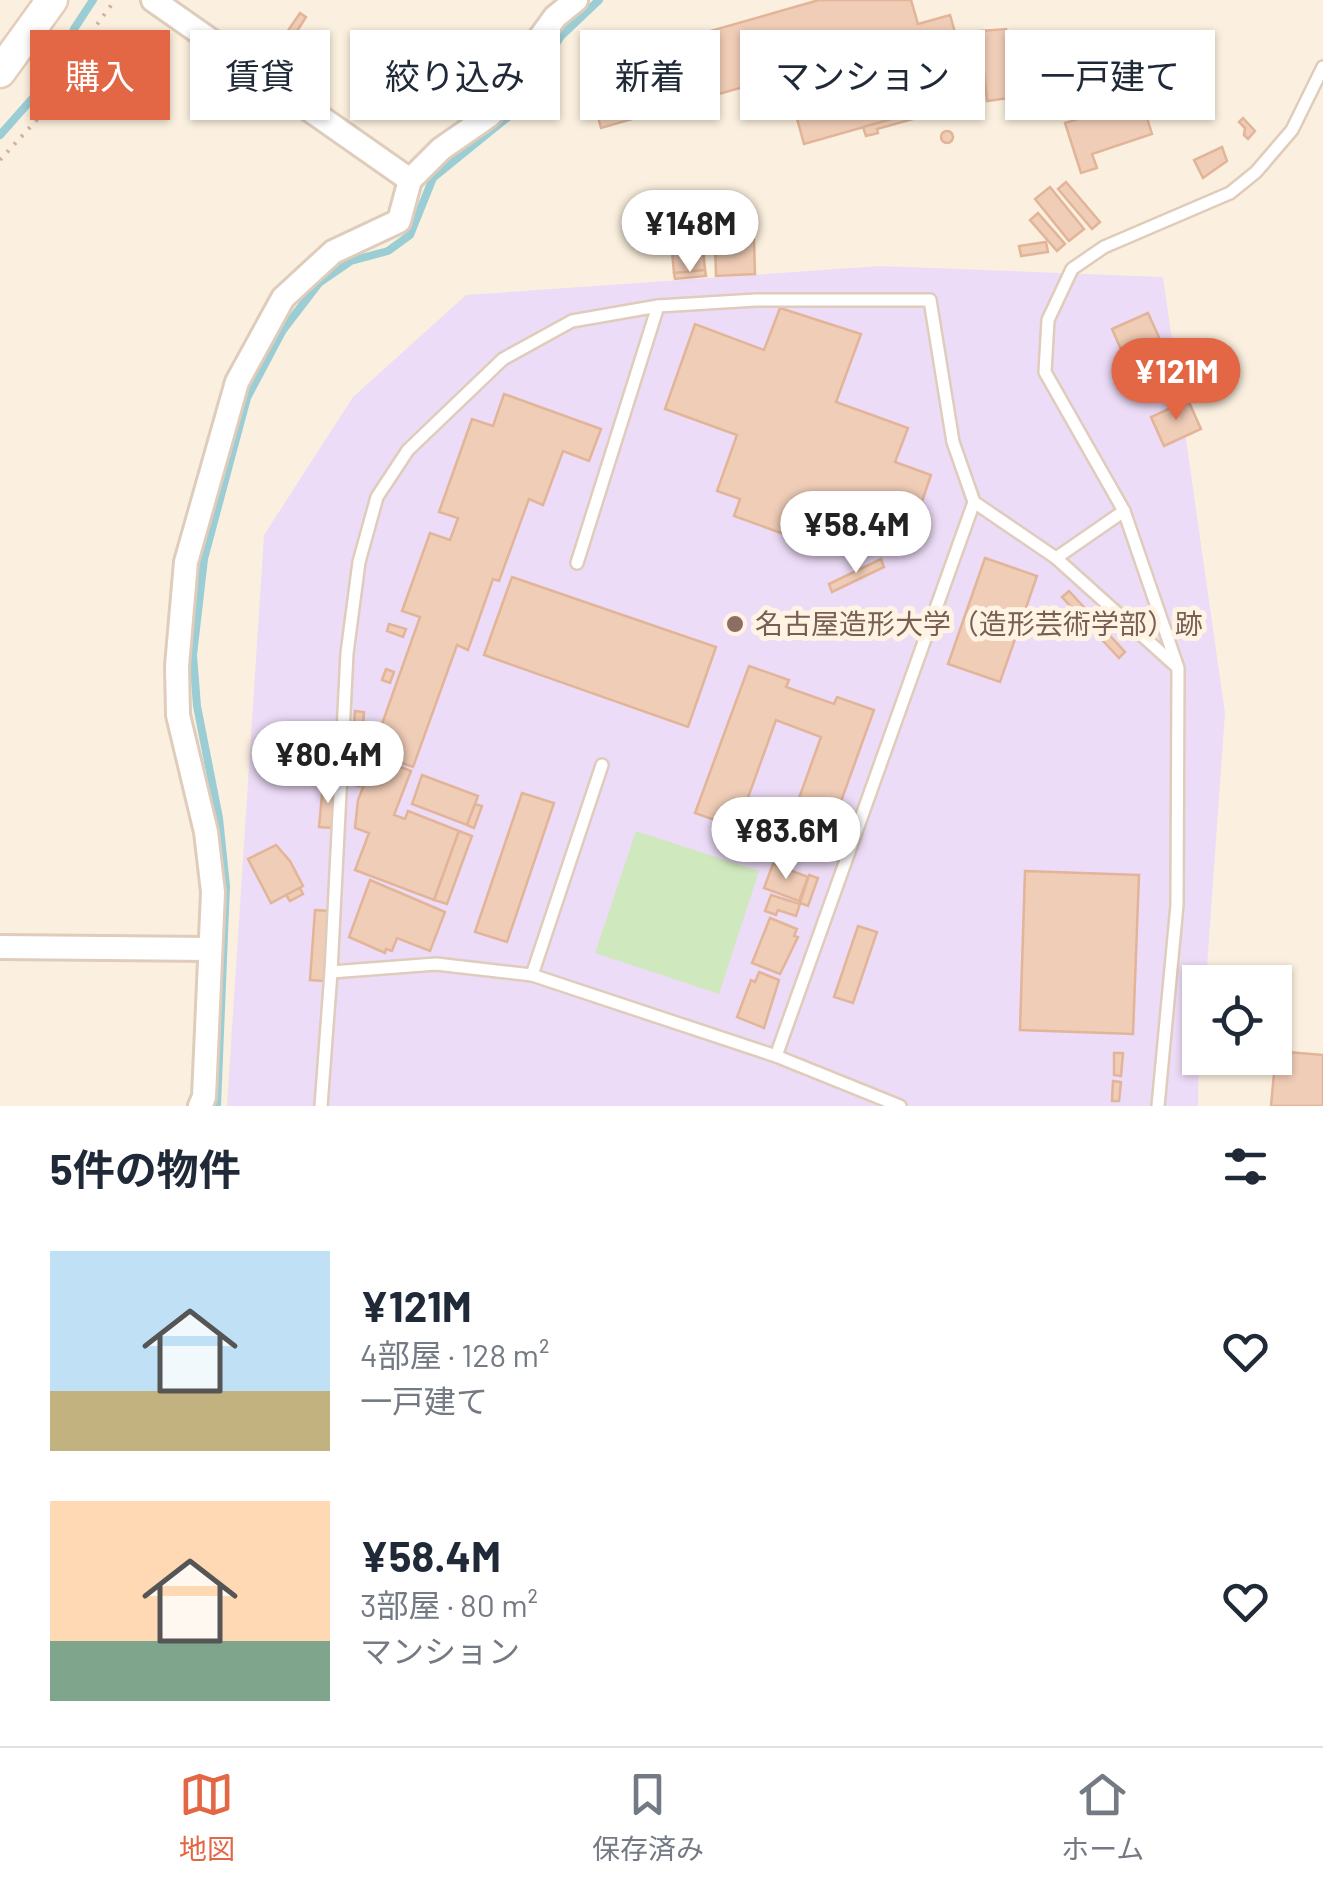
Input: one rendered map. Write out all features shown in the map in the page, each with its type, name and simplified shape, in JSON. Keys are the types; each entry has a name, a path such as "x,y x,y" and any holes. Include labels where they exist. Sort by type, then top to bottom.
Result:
{"main road":[{"path":"0,72 52,0"}],"street":[{"path":"153,0 410,180"},
{"path":"200,1106 204,1097 212,892 206,832 178,715 177,666 186,562 237,382 283,298 333,252 399,221 410,180 442,149 490,115 517,86 534,46 555,17 576,0"},
{"path":"0,948 210,949"}],"lane":[{"path":"1158,1106 1177,906 1178,668 1124,510 1045,372 1048,320 1072,270 1104,246 1230,193 1256,172 1292,130 1323,67"},
{"path":"321,1106 332,972 347,653 359,562 377,497 408,450 503,359 572,321 658,306 756,300 930,300 953,442 974,502 1056,558 1178,668"},
{"path":"577,563 658,306"},
{"path":"776,1056 974,502"},
{"path":"1056,558 1124,510"},
{"path":"532,975 602,765"},
{"path":"332,972 436,964 532,975 776,1056 900,1106"}],"path":[{"path":"0,160 55,100 93,30 115,0"}],"shaded area":[{"name":"名古屋造形大学（造形芸術学部）跡","path":"880,266 1163,277 1225,713 1207,965 1182,965 1182,1075 1198,1075 1198,1106 227,1106 264,535 353,397 466,295"}],"green space":[{"path":"636,831 759,871 719,994 595,953"}],"building":[{"path":"819,0 911,0 918,24 950,15 954,30 740,30 740,88 720,94 720,30 714,30"},
{"path":"300,13 306,17 298,30 288,30"},
{"path":"1006,29 1005,99 987,101 985,31"},
{"path":"1243,118 1255,131 1248,139 1239,122"},
{"path":"599,120 629,120 601,128"},
{"path":"797,120 889,120 804,144"},
{"path":"888,120 909,120 866,136 863,127"},
{"path":"1148,120 1152,134 1092,154 1097,168 1081,173 1065,123"},
{"path":"942,132 952,132 952,142 942,142"},
{"path":"1222,147 1227,161 1203,178 1194,160"},
{"path":"1066,182 1100,222 1092,229 1058,189"},
{"path":"1050,187 1084,229 1069,241 1035,199"},
{"path":"1038,213 1065,244 1057,251 1030,220"},
{"path":"703,236 708,247 703,248 705,270 674,273 671,240"},
{"path":"754,240 755,274 716,276 715,242"},
{"path":"1046,242 1048,252 1021,256 1019,246"},
{"path":"705,270 706,276 675,279 674,273"},
{"path":"780,308 861,334 836,402 908,428 895,462 931,475 912,531 881,520 823,548 734,516 740,499 717,491 737,435 665,409 695,324 764,350"},
{"path":"1148,313 1170,362 1134,379 1112,329"},
{"path":"504,394 601,429 589,461 563,451 543,505 529,499 499,581 493,579 468,650 457,645 413,767 372,752 420,617 402,611 430,533 450,540 458,518 439,512 472,419 493,426"},
{"path":"1188,400 1201,429 1164,446 1151,417"},
{"path":"985,558 1037,576 1000,682 948,664"},
{"path":"881,559 884,567 832,592 829,584"},
{"path":"512,577 716,647 688,727 484,655"},
{"path":"1069,591 1125,652 1119,658 1062,597"},
{"path":"389,624 406,629 403,637 387,631"},
{"path":"749,666 789,680 786,687 834,704 837,697 874,710 822,854 784,840 821,737 776,720 737,828 695,813"},
{"path":"386,669 394,672 390,683 382,680"},
{"path":"355,711 364,712 363,725 354,725"},
{"path":"375,757 411,771 394,815 405,819 408,811 459,831 434,900 355,870 369,833 355,828 358,800"},
{"path":"358,761 364,762 362,786 357,786"},
{"path":"422,775 478,796 467,825 412,804"},
{"path":"323,784 337,785 333,828 319,827"},
{"path":"522,793 554,803 507,942 475,932"},
{"path":"475,804 482,806 474,828 467,825"},
{"path":"459,831 472,836 447,904 434,900"},
{"path":"276,845 303,886 271,903 248,859"},
{"path":"773,864 808,877 799,901 764,888"},
{"path":"1025,871 1139,875 1133,1034 1020,1030"},
{"path":"809,875 818,878 808,906 800,903"},
{"path":"370,880 445,912 430,951 397,938 392,951 386,949 385,953 349,937"},
{"path":"300,888 303,894 290,901 286,895"},
{"path":"771,895 800,904 796,916 778,910 776,915 765,911"},
{"path":"315,910 329,911 324,981 310,980"},
{"path":"770,918 797,929 794,936 798,937 780,974 752,963"},
{"path":"858,926 877,932 853,1003 834,997"},
{"path":"759,972 779,980 764,1028 737,1017 751,980 755,982"},
{"path":"1292,1052 1323,1055 1323,1106 1271,1106 1274,1075 1292,1075"},
{"path":"1114,1053 1123,1053 1121,1076 1114,1075"},
{"path":"1113,1081 1121,1082 1119,1101 1112,1101"}],"waterway":[{"path":"0,135 54,74 74,29 93,0"},
{"path":"217,1106 226,886 219,818 197,706 193,655 204,559 247,398 283,330 319,283 351,261 388,251 410,235 433,178 513,113 561,36 599,0"}],"place":[{"name":"名古屋造形大学（造形芸術学部）跡","path":"735,624"}]}
